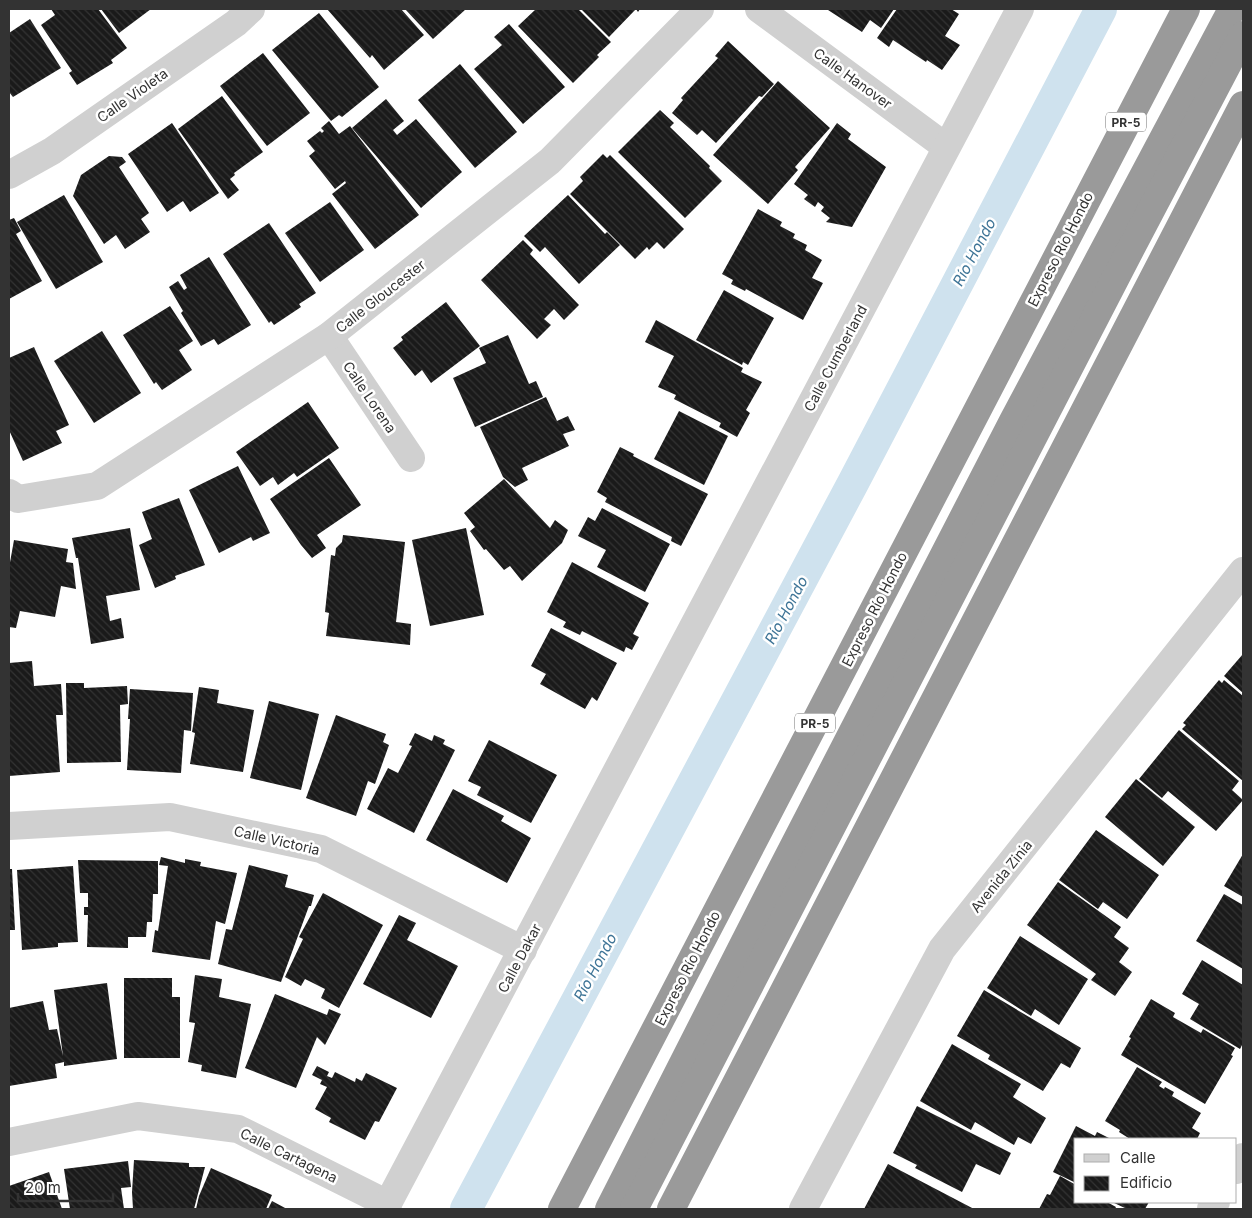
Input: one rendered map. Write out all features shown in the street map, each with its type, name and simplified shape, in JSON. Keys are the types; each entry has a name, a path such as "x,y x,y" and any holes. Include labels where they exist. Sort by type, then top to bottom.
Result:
{"highway":[{"name":"Expreso Río Hondo","path":"562,1209 1186,9"},
{"path":"609,1209 1013,421 1232,9"},
{"path":"634,1209 1123,263 1243,35"},
{"path":"671,1209 1243,105"}],"street":[{"name":"Calle Violeta","path":"9,175 52,151 236,22 251,9"},
{"name":"Calle Gloucester","path":"9,493 18,499 97,486 329,336 550,161 700,9"},
{"name":"Calle Hanover","path":"759,9 946,146"},
{"name":"Calle Cumberland","path":"651,707 1020,9"},
{"name":"Calle Lorena","path":"329,336 411,458"},
{"name":"Avenida Zinia","path":"803,1209 942,949 1243,571"},
{"name":"Calle Dakar","path":"387,1207 651,707"},
{"name":"Calle Victoria","path":"9,826 170,817 321,849 523,950"},
{"name":"Calle Cartagena","path":"9,1142 138,1116 238,1129 387,1207"},
{"path":"1237,1168 1243,1157"}],"building":[{"path":"51,9 98,9 127,48 111,60 113,63 77,85 69,73 72,71 41,25 55,15"},
{"path":"101,9 151,9 119,33"},
{"path":"327,9 401,9 424,35 384,70 372,55 370,58"},
{"path":"405,9 466,9 433,39"},
{"path":"536,9 578,9 611,42 573,83 518,26"},
{"path":"581,9 636,9 609,37"},
{"path":"829,9 894,9 881,28 870,20 862,32"},
{"path":"897,9 951,9 959,14 945,36 960,45 942,70 927,60 926,62 893,40 889,47 877,38"},
{"path":"319,13 379,87 342,117 339,115 331,121 272,50"},
{"path":"30,19 61,68 13,97 9,92 9,33"},
{"path":"509,24 565,87 523,124 474,69 502,45 494,37"},
{"path":"728,41 774,84 762,97 759,96 716,143 702,130 697,135 672,113 683,100 681,98 718,58 715,56"},
{"path":"263,53 310,113 267,146 220,86"},
{"path":"460,64 517,132 475,168 418,100"},
{"path":"778,81 830,128 795,167 798,170 768,204 713,155"},
{"path":"222,96 263,152 234,173 235,175 230,179 239,190 228,199 178,129"},
{"path":"386,99 404,121 393,130 397,135 416,119 462,172 421,208 352,128"},
{"path":"660,110 674,123 670,127 710,166 709,168 722,181 685,218 618,152"},
{"path":"329,121 339,134 350,126 419,215 375,249 332,194 346,183 345,181 335,189 309,156 315,151 307,141 320,131 322,133 324,131 321,128"},
{"path":"172,123 219,193 190,212 183,201 167,212 128,154"},
{"path":"837,123 851,134 848,139 886,167 852,227 826,222 830,218 821,211 824,207 818,202 815,207 804,199 808,195 794,184"},
{"path":"603,154 607,158 610,155 684,229 664,249 657,242 649,250 647,247 635,259 570,194 583,181 580,177"},
{"path":"109,156 122,157 126,162 119,167 149,213 141,219 150,232 125,249 116,235 104,244 73,196 81,175"},
{"path":"64,195 103,262 56,289 17,222"},
{"path":"568,195 605,234 607,232 620,245 579,284 545,247 540,252 524,236"},
{"path":"330,202 364,250 320,282 285,233"},
{"path":"758,209 782,222 780,226 795,234 793,238 807,245 805,250 822,260 812,278 823,283 803,320 746,289 745,291 731,284 733,280 722,274"},
{"path":"14,218 21,231 16,234 42,281 9,299 9,220"},
{"path":"269,223 316,293 299,304 301,307 274,325 271,321 269,323 223,254"},
{"path":"523,240 533,250 530,254 579,305 564,320 554,309 544,319 551,325 537,339 481,280"},
{"path":"209,257 251,325 218,345 214,339 201,346 181,313 183,311 169,287 178,281 184,290 187,288 180,275"},
{"path":"724,290 774,318 748,365 743,362 742,365 696,340"},
{"path":"446,302 480,346 431,383 422,370 415,376 393,348 403,340 401,337"},
{"path":"170,306 193,341 179,350 192,370 162,390 156,382 154,384 123,335"},
{"path":"656,320 743,368 741,372 762,382 746,410 750,413 737,437 719,427 721,423 674,399 676,395 658,387 674,356 645,342"},
{"path":"102,331 141,393 94,423 54,361"},
{"path":"508,335 529,384 536,381 543,397 475,427 453,378 486,363 479,348"},
{"path":"34,347 69,425 56,431 62,443 23,461 9,430 9,358"},
{"path":"546,397 557,421 568,416 575,430 563,434 569,446 522,468 528,480 515,487 503,477 480,427"},
{"path":"308,402 339,448 297,477 294,473 278,485 273,477 260,486 236,452"},
{"path":"679,411 728,436 704,485 654,459"},
{"path":"620,447 634,454 633,456 708,494 681,546 671,541 672,537 605,502 607,498 597,492"},
{"path":"329,458 361,505 317,535 326,548 312,558 270,499"},
{"path":"238,466 270,533 253,541 251,537 219,553 189,490"},
{"path":"504,479 550,528 555,520 568,530 562,543 522,581 510,566 504,570 486,549 484,550 470,531 475,527 464,513"},
{"path":"179,498 205,565 175,576 176,579 155,588 139,545 152,539 142,512"},
{"path":"602,508 670,544 645,592 597,567 606,550 578,536 588,517 595,521"},
{"path":"130,528 140,590 106,596 110,621 121,618 124,638 91,644 78,558 76,558 72,538"},
{"path":"466,528 484,615 430,626 412,540"},
{"path":"343,535 405,542 396,622 411,624 410,645 326,636 329,613 325,612 331,555 335,556 336,548 342,542"},
{"path":"14,540 68,549 66,562 73,563 76,589 61,586 55,617 20,611 16,628 9,627 9,568"},
{"path":"572,562 649,603 633,634 639,637 632,650 626,647 624,652 582,631 580,635 563,627 566,622 547,612"},
{"path":"551,628 617,663 597,701 592,697 585,709 540,684 546,674 531,666"},
{"path":"1243,654 1243,693 1224,676"},
{"path":"32,661 34,686 61,684 63,715 56,715 60,772 9,776 9,663"},
{"path":"1219,680 1222,683 1224,680 1243,696 1243,781 1182,729 1186,725 1183,723"},
{"path":"66,683 84,683 84,688 127,686 128,704 120,705 121,762 67,763"},
{"path":"199,687 219,690 217,703 254,710 243,772 190,764 195,733 192,732"},
{"path":"130,689 193,693 191,731 184,730 181,773 127,770"},
{"path":"269,701 319,714 301,790 250,778"},
{"path":"336,715 386,734 383,742 389,745 375,784 368,781 356,816 306,798"},
{"path":"1179,730 1239,781 1232,790 1243,800 1216,831 1168,791 1162,798 1139,779"},
{"path":"415,733 432,741 434,735 445,740 443,744 455,750 414,833 367,809 388,768 398,773 412,746 409,745"},
{"path":"489,740 557,775 531,823 477,795 481,787 468,781"},
{"path":"1136,779 1195,827 1163,866 1105,817"},
{"path":"453,789 504,816 501,821 531,838 507,883 426,840"},
{"path":"1096,830 1159,875 1127,919 1103,902 1098,909 1059,880"},
{"path":"1243,854 1243,897 1224,886"},
{"path":"161,857 185,863 185,859 201,862 200,866 237,873 225,924 216,921 210,960 152,952 155,930 158,931 168,866 159,865"},
{"path":"78,860 158,861 158,894 153,894 152,922 147,922 146,937 128,937 128,948 87,947 88,915 84,915 84,907 88,907 88,893 80,893"},
{"path":"249,865 288,875 285,887 314,895 281,982 218,964 226,929 232,930"},
{"path":"73,866 78,942 58,943 58,947 22,950 17,870"},
{"path":"9,869 12,869 15,930 9,930"},
{"path":"1058,882 1121,927 1114,937 1129,948 1119,962 1132,972 1115,996 1091,980 1096,974 1027,925"},
{"path":"323,893 383,925 339,1008 321,998 325,989 305,979 301,986 285,977 303,939 299,937"},
{"path":"1224,894 1243,905 1243,969 1196,941"},
{"path":"399,915 416,923 407,940 458,966 431,1018 363,984"},
{"path":"1020,936 1088,979 1059,1025 1035,1009 1031,1016 987,988"},
{"path":"1202,960 1243,985 1243,1043 1240,1049 1190,1019 1199,1004 1182,994"},
{"path":"195,975 222,979 219,997 251,1004 236,1078 201,1071 202,1065 188,1062 195,1023 189,1022"},
{"path":"124,978 172,978 172,997 180,997 180,1058 124,1058"},
{"path":"107,983 117,1059 64,1066 64,1062 55,1064 57,1078 9,1086 9,1008 43,1001 49,1030 57,1029 63,1056 54,990"},
{"path":"984,990 1081,1048 1070,1068 1061,1063 1043,1091 988,1059 990,1055 957,1036"},
{"path":"275,994 327,1015 329,1009 341,1014 325,1045 317,1037 296,1088 245,1068"},
{"path":"1151,999 1175,1013 1173,1017 1201,1033 1203,1029 1235,1048 1231,1055 1233,1056 1205,1104 1121,1055"},
{"path":"952,1044 1021,1084 1013,1097 1046,1118 1031,1144 1018,1137 1014,1145 975,1122 971,1130 920,1101"},
{"path":"317,1066 329,1072 327,1076 332,1078 335,1072 355,1082 356,1078 362,1081 366,1073 397,1088 379,1122 375,1121 365,1140 329,1122 331,1118 315,1109 327,1087 320,1084 322,1080 312,1075"},
{"path":"1137,1067 1162,1082 1159,1086 1174,1092 1172,1096 1201,1113 1192,1128 1200,1133 1198,1138 1128,1138 1119,1132 1120,1130 1105,1121"},
{"path":"917,1106 1011,1153 1000,1175 976,1164 962,1192 915,1168 917,1165 893,1153"},
{"path":"1076,1126 1095,1136 1097,1132 1109,1138 1074,1138 1074,1182 1053,1172"},
{"path":"134,1160 189,1163 189,1167 205,1167 194,1209 133,1209"},
{"path":"128,1161 131,1187 121,1188 124,1209 70,1209 64,1169"},
{"path":"888,1164 974,1209 864,1209"},
{"path":"211,1168 272,1195 266,1209 196,1209 199,1196"},
{"path":"49,1172 62,1209 9,1209 9,1186"},
{"path":"1060,1176 1074,1184 1074,1203 1109,1203 1116,1207 1115,1209 1039,1209 1047,1194 1050,1195"},
{"path":"272,1201 287,1209 268,1209"},
{"path":"1114,1203 1148,1203 1145,1209 1127,1209"}],"waterway":[{"name":"Río Hondo","path":"466,1209 853,483 1101,9"}]}
